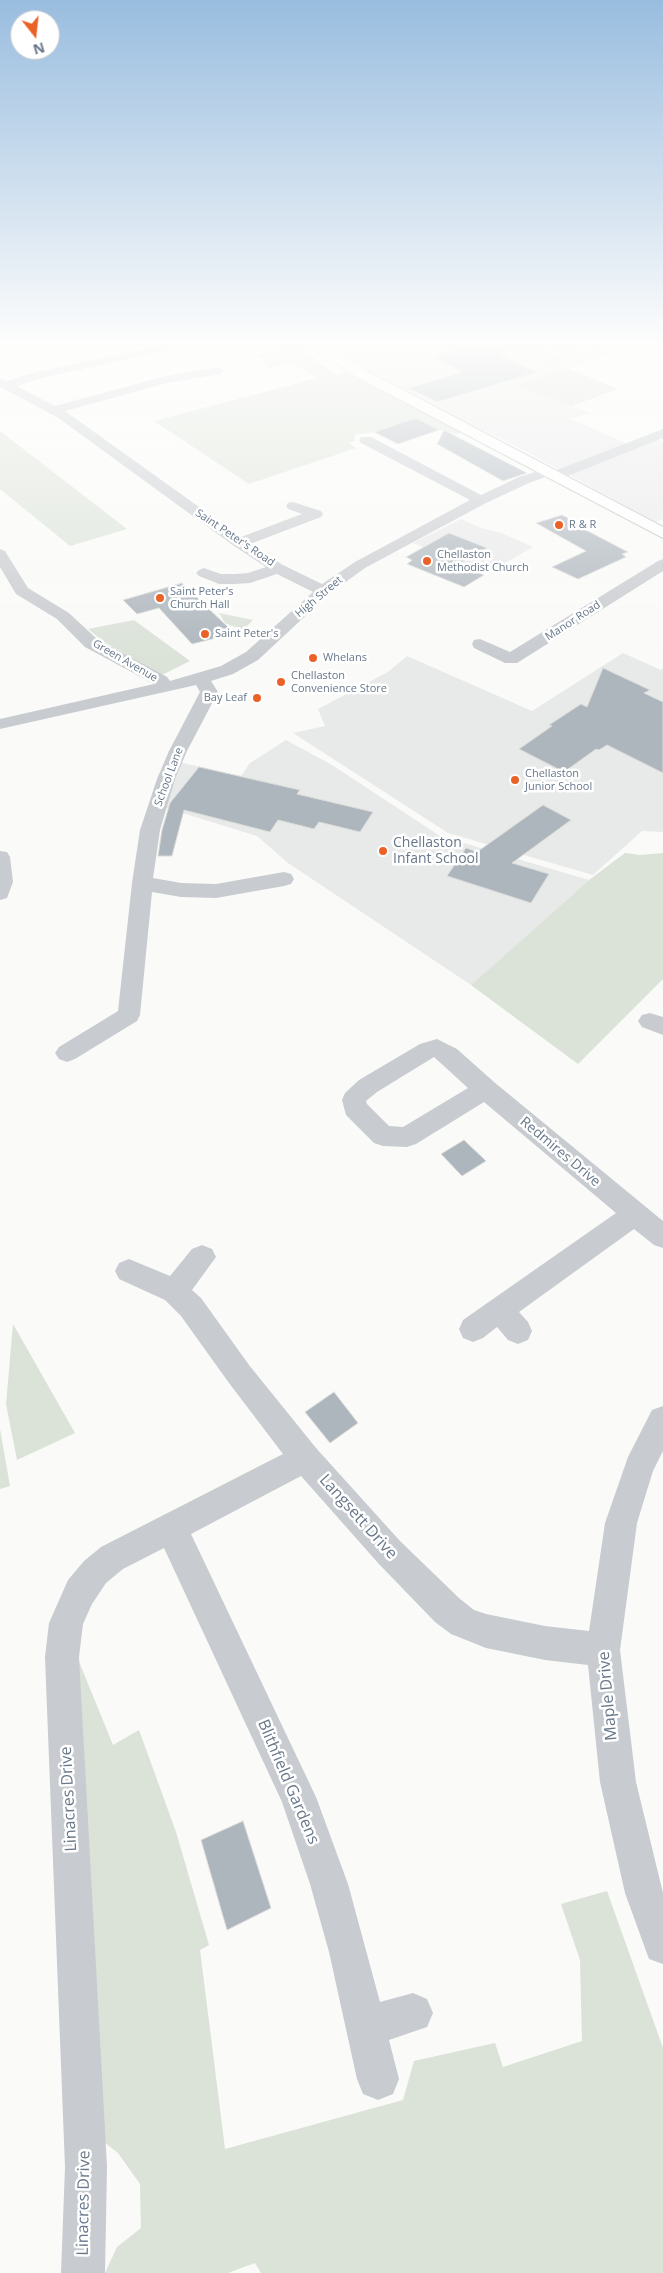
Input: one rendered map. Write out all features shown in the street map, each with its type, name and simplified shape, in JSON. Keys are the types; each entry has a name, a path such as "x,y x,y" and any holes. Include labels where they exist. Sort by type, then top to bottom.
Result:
{"main road":[{"path":"500,447 663,533"}],"street":[{"name":"Saint Peter's Road","path":"106,447 239,543 278,568 323,591"},
{"path":"380,447 481,500"},
{"name":"High Street","path":"0,724 165,688 227,670 252,656 323,591 360,565 481,500 524,480 551,474 625,447"},
{"path":"239,543 316,514 293,506"},
{"name":"Green Avenue","path":"0,554 22,591 63,616 91,643 161,681 165,688"},
{"name":"Manor Road","path":"480,644 511,659 663,564"},
{"path":"204,573 219,579 250,578 278,568"},
{"name":"School Lane","path":"67,1053 129,1014 137,956 142,883 150,830 166,779 178,751 209,692 201,679"},
{"path":"0,857 4,882 0,893"},
{"path":"142,883 181,890 216,890 284,879"},
{"name":"Redmires Drive","path":"486,1089 407,1137 383,1136 355,1108 354,1100 368,1086 428,1050 437,1048 450,1055 486,1089 663,1237"},
{"path":"473,1329 636,1214"},
{"path":"175,1291 202,1257"},
{"name":"Langsett Drive","path":"129,1271 175,1291 191,1307 239,1374 305,1458 389,1552 447,1610 463,1622 486,1632 603,1650"},
{"path":"500,1310 518,1331"},
{"name":"Maple Drive","path":"663,1420 639,1467 621,1523 603,1650 612,1738 623,1808 644,1894 663,1945"},
{"name":"Linacres Drive","path":"83,2273 86,2167 62,1657 66,1623 80,1592 95,1572 112,1558 305,1458"},
{"name":"Blithfield Gardens","path":"172,1527 298,1797 329,1884 378,2079"},
{"path":"366,2026 413,2013"}],"shaded area":[{"path":"0,447 21,447 127,529 70,546 0,489"},
{"path":"193,447 356,448 249,484"},
{"path":"518,447 663,447 663,519 655,522"},
{"path":"461,519 481,528 502,533 533,547 488,573 413,543"},
{"path":"219,613 253,620 243,630 225,623"},
{"path":"134,620 190,661 162,675 104,642 88,629"},
{"name":"Chellaston Junior School","path":"623,653 661,670 663,668 663,832 642,831 593,875 448,833 293,733 325,726 318,709 388,672 407,656 532,711"},
{"name":"Chellaston Infant School","path":"286,740 332,765 440,836 589,880 471,985 288,863 257,836 163,807 178,762 241,776 250,763"},
{"path":"625,853 640,855 663,853 663,979 578,1064 471,985 589,880"},
{"path":"13,1324 75,1433 17,1460 6,1404"},
{"path":"0,1429 10,1486 0,1489"},
{"path":"71,1642 113,1745 139,1730 176,1832 209,1945 200,1950 225,2149 403,2100 414,2061 495,2043 503,2067 582,2041 580,1960 561,1904 607,1891 663,2048 663,2273 261,2273 255,2263 228,2273 105,2273 117,2247 141,2228 140,2184 118,2153 104,2142"}],"building":[{"path":"442,447 477,447 527,473 503,481"},
{"path":"562,515 583,526 580,527 628,552 622,554 626,557 578,579 552,567 586,551 536,523"},
{"path":"449,533 487,548 458,564 484,575 464,587 407,564 412,560 406,557"},
{"path":"182,583 231,630 224,632 228,635 192,644 159,608 137,614 123,600"},
{"path":"603,668 650,690 644,693 663,702 663,773 607,745 599,750 596,749 564,772 519,749 552,726 549,725 581,704 587,707"},
{"path":"199,767 300,790 297,794 373,812 360,832 319,822 314,829 278,820 270,832 184,810 172,856 158,856 162,830 170,803"},
{"path":"543,805 571,820 512,863 549,874 531,903 447,876 466,848 477,852"},
{"path":"464,1140 486,1161 462,1176 441,1154"},
{"path":"334,1392 358,1423 330,1443 305,1412"},
{"path":"243,1821 271,1908 227,1930 201,1840"}],"place":[{"name":"R & R","path":"559,525"},
{"name":"Chellaston Methodist Church","path":"427,561"},
{"name":"Saint Peter's Church Hall","path":"160,598"},
{"name":"Saint Peter's","path":"205,634"},
{"name":"Whelans","path":"313,658"},
{"name":"Chellaston Convenience Store","path":"281,682"},
{"name":"Bay Leaf","path":"257,698"},
{"name":"Chellaston Junior School","path":"515,780"},
{"name":"Chellaston Infant School","path":"383,851"}]}
